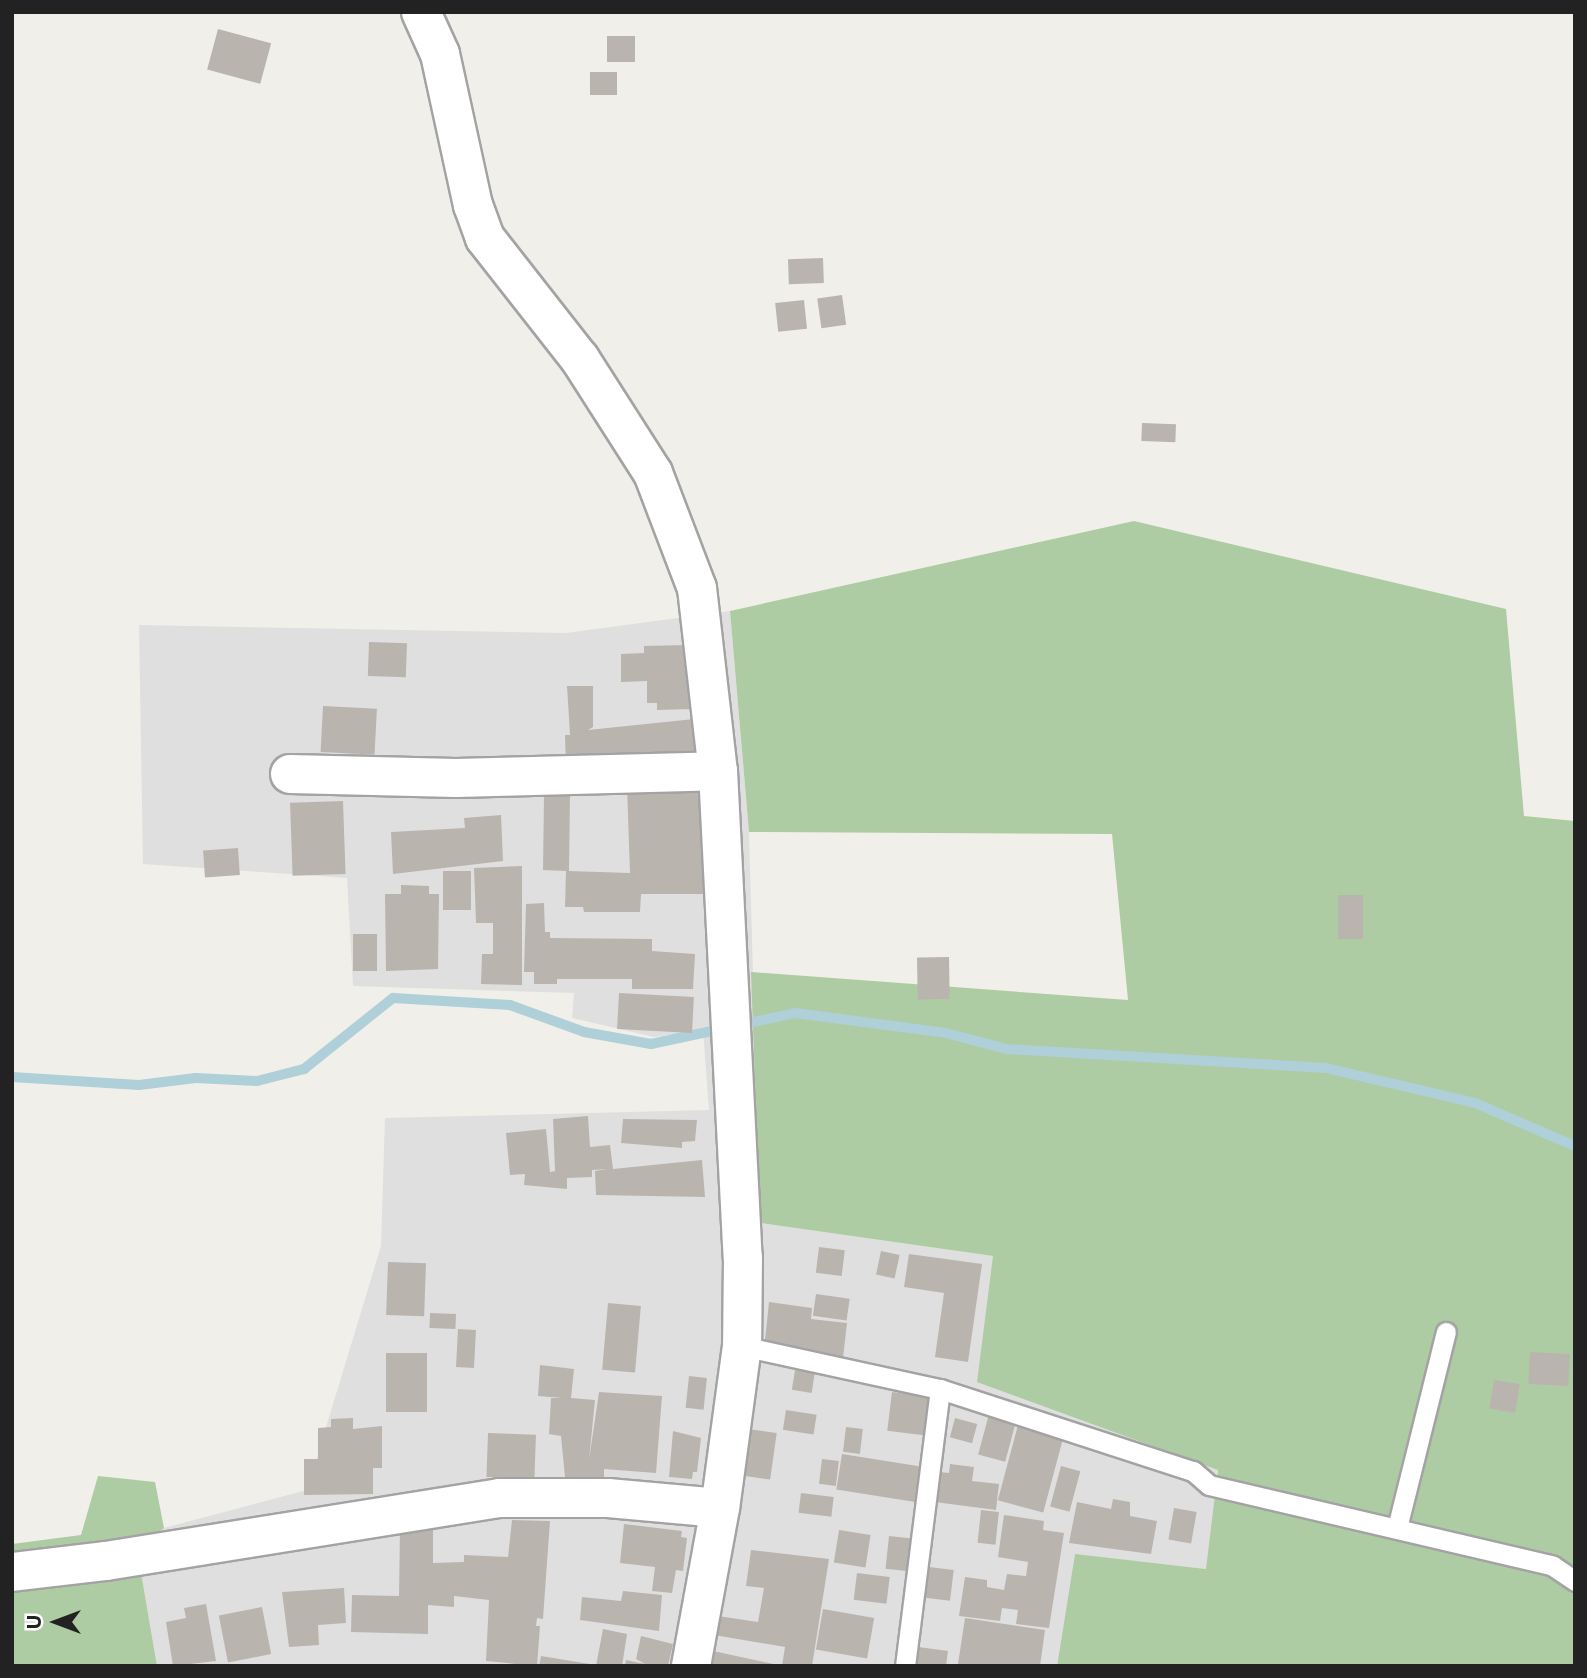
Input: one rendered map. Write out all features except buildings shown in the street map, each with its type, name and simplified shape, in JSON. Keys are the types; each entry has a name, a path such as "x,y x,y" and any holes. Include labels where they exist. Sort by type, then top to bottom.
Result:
{"street":[{"path":"421,12 440,54 473,205 485,239 580,359 653,472 679,533 697,588 718,771 743,1257 741,1346 720,1508 691,1666"},
{"path":"290,774 456,778 718,771"},
{"path":"12,1572 106,1561 500,1498 608,1498 720,1508"}],"lane":[{"path":"1397,1528 1446,1332"},
{"path":"741,1346 940,1389 1194,1471 1209,1485 1553,1566 1575,1581"},
{"path":"905,1666 940,1389"}],"shaded area":[{"path":"730,611 749,832 760,1223 993,1256 1137,1442 1218,1469 1207,1569 1075,1555 1057,1666 157,1666 137,1549 164,1528 307,1490 381,1246 385,1118 709,1110 703,1030 654,1037 572,1018 574,993 353,986 347,878 143,864 139,625 566,633"}],"green space":[{"path":"1134,521 1506,609 1524,816 1575,821 1575,1666 1057,1666 1075,1554 1206,1569 1218,1470 977,1382 993,1256 760,1223 751,972 1128,1000 1112,834 749,832 730,611"},
{"path":"98,1476 155,1482 164,1528 137,1549 157,1666 12,1666 12,1544 81,1535"}],"waterway":[{"path":"12,1077 139,1085 196,1078 257,1081 304,1069 393,998 510,1005 584,1032 651,1044 795,1013 946,1033 1006,1049 1326,1068 1475,1103 1575,1146"}]}
